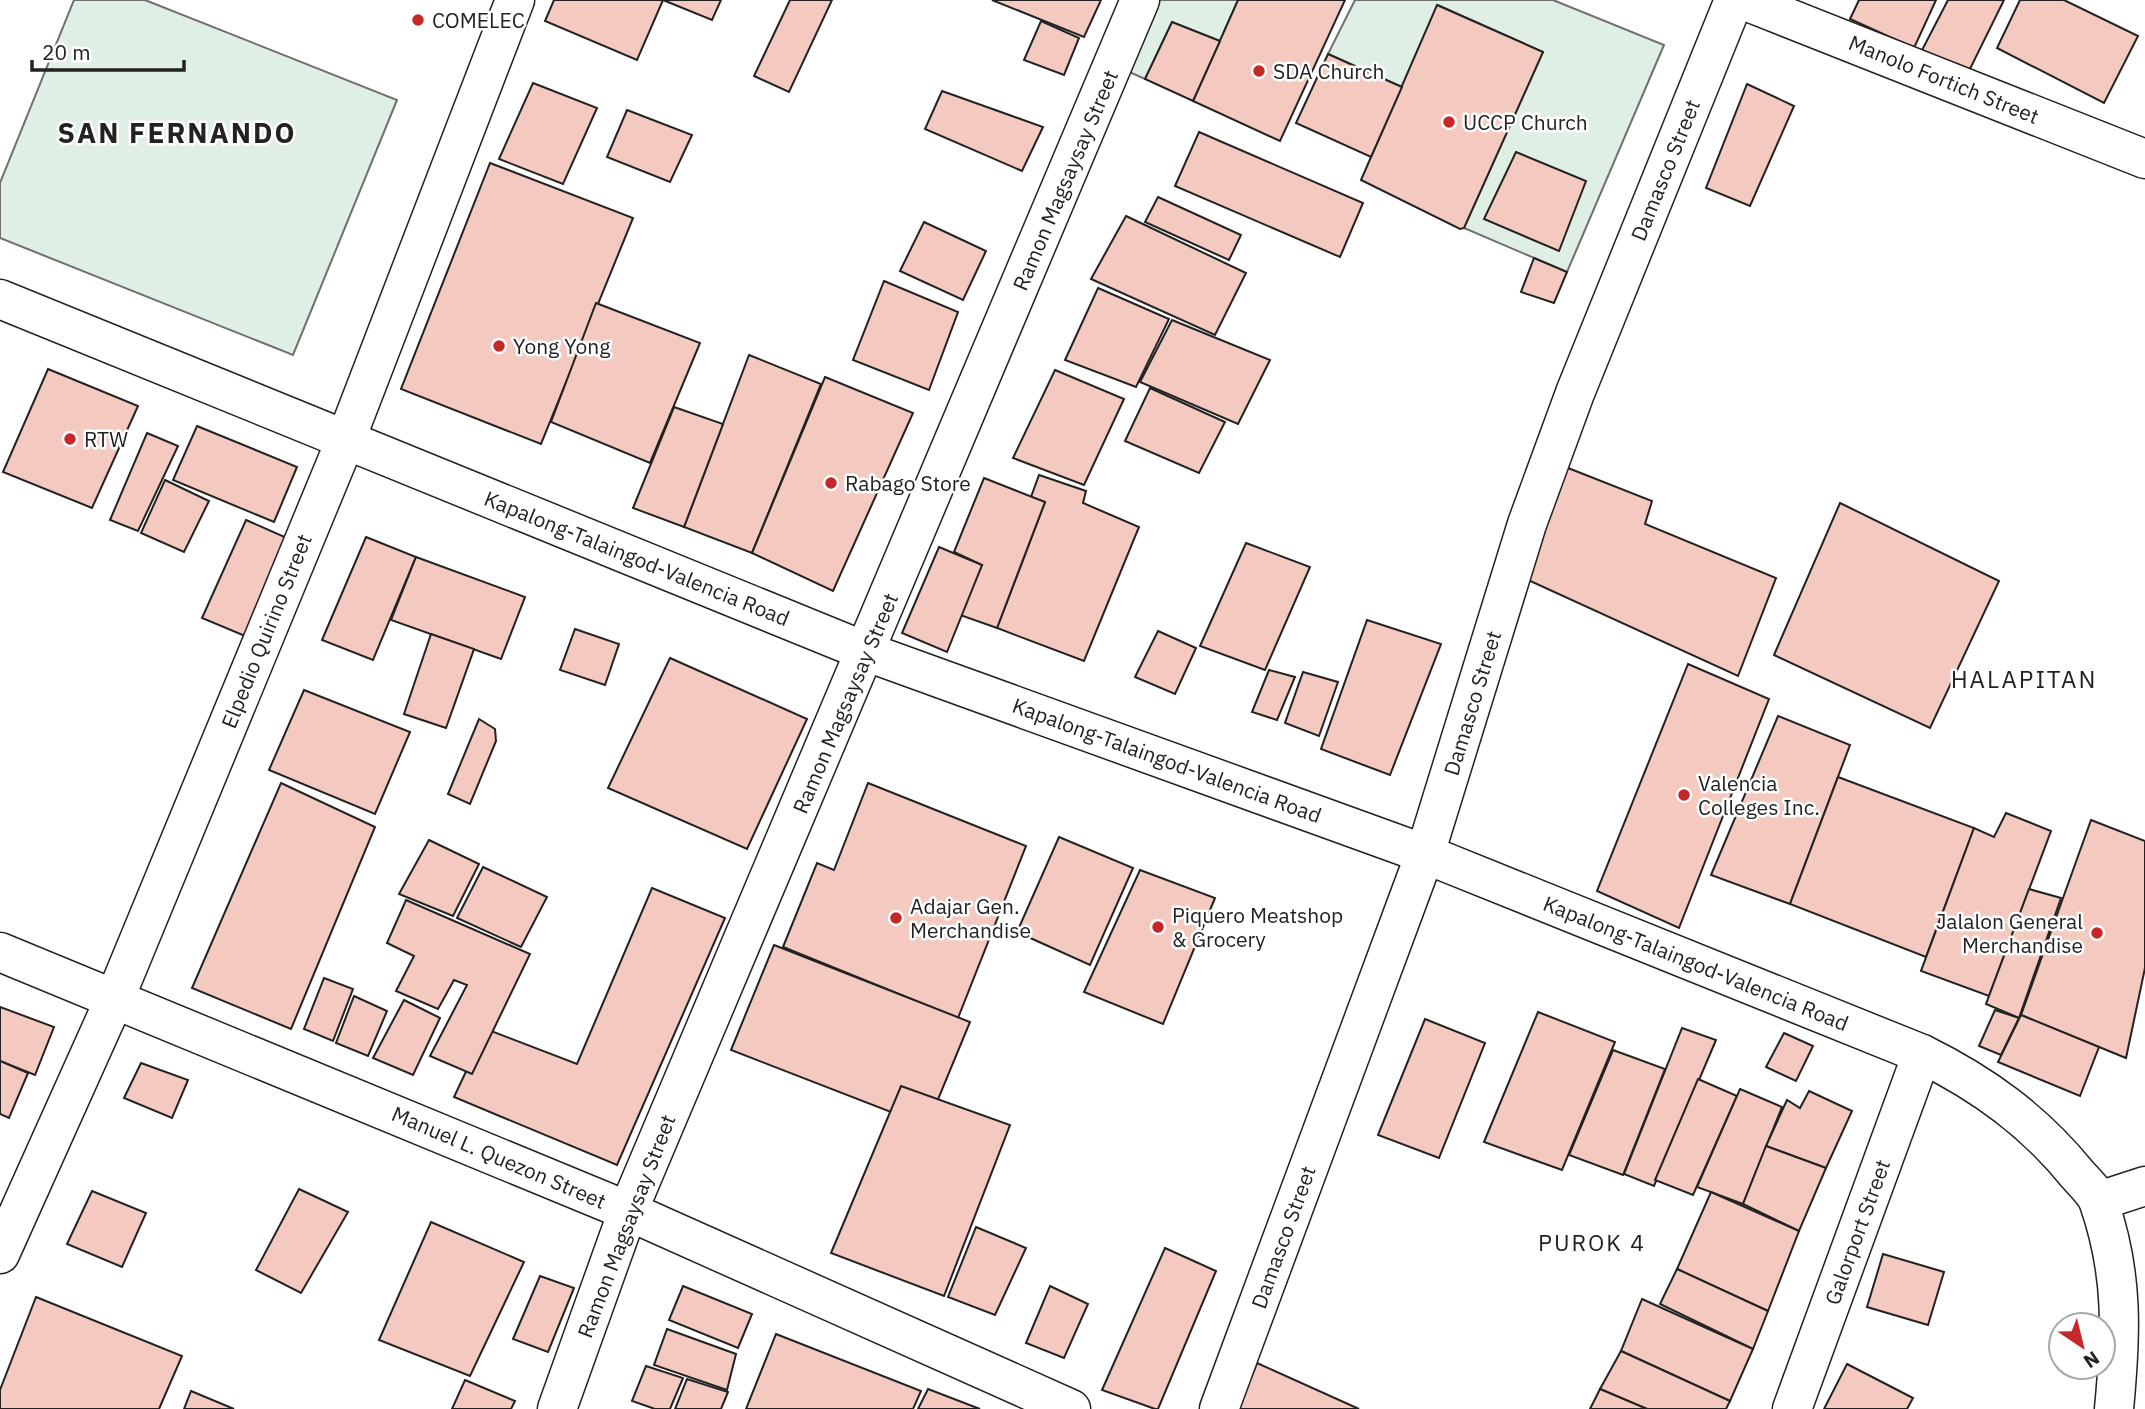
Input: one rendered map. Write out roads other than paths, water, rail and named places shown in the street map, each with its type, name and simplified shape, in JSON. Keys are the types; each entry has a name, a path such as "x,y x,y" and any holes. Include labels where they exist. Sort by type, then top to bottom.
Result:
{"main road":[{"name":"Elpedio Quirino Street","path":"0,1254 115,998 346,439 515,0"},
{"name":"Ramon Magsaysay Street","path":"557,1409 628,1211 867,652 1140,0"},
{"name":"Damasco Street","path":"1219,1409 1425,854 1527,524 1575,393 1734,0"},
{"name":"Manolo Fortich Street","path":"1743,0 2145,159"},
{"name":"Kapalong-Talaingod-Valencia Road","path":"0,299 867,652 1425,854 1922,1054 1995,1094 2051,1142 2099,1201 2120,1285 2120,1348 2114,1409"},
{"name":"Manuel L. Quezon Street","path":"0,951 628,1211 1071,1409"},
{"name":"Galorport Street","path":"1792,1409 1922,1054"},
{"path":"2099,1201 2145,1186"}],"place":[{"name":"COMELEC","path":"418,20"},
{"name":"SDA Church","path":"1259,71"},
{"name":"UCCP Church","path":"1449,122"},
{"name":"Yong Yong","path":"499,346"},
{"name":"RTW","path":"70,439"},
{"name":"Rabago Store","path":"831,483"},
{"name":"Valencia Colleges Inc.","path":"1684,795"},
{"name":"Adajar Gen. Merchandise","path":"896,918"},
{"name":"Piquero Meatshop & Grocery","path":"1158,927"},
{"name":"Jalalon General Merchandise","path":"2097,933"}],"district":[{"name":"SAN FERNANDO","path":"177,132"},
{"name":"HALAPITAN","path":"2024,679"},
{"name":"PUROK 4","path":"1592,1242"}]}
